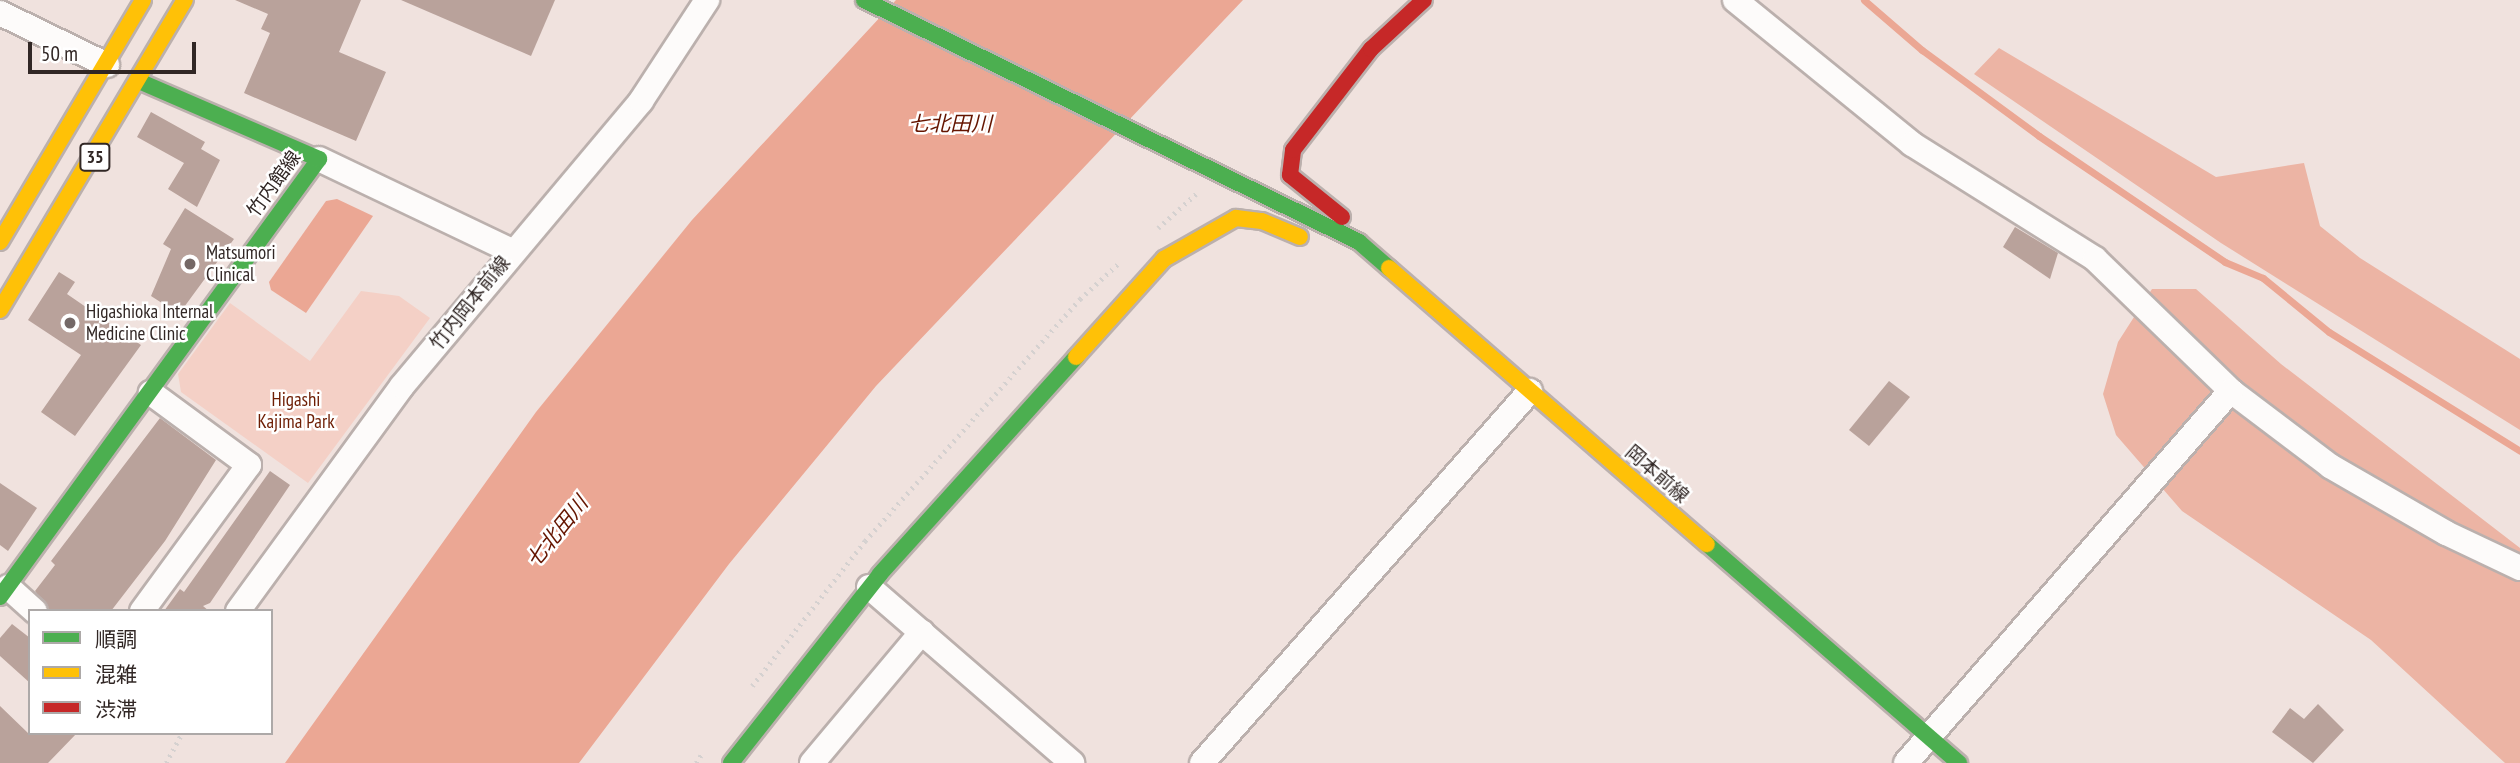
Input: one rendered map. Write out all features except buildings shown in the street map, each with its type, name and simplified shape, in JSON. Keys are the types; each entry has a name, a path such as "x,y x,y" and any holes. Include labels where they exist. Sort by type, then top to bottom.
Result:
{"street":[{"name":"35","path":"0,242 143,0"},
{"name":"35","path":"0,310 185,0"},
{"name":"竹内岡本前線","path":"239,609 402,386 512,251 641,101 707,0"},
{"name":"岡本前線","path":"864,0 1219,177 1359,242 1959,763"},
{"path":"731,763 869,587 1164,259 1236,219 1329,243 1343,234 1342,218 1331,204 1290,175 1293,150 1371,49 1424,0"},
{"path":"1735,0 1912,144 2095,259 2231,391 2330,466 2446,533 2520,568"},
{"path":"0,13 107,65"},
{"name":"竹内館線","path":"3,588 151,393 319,159 139,81"},
{"path":"319,159 512,251"},
{"path":"1202,763 1530,391"},
{"path":"1906,763 2231,391"},
{"path":"143,609 249,465 151,393"},
{"path":"869,587 1072,763"},
{"path":"3,588 32,609"},
{"path":"813,763 922,632"}],"path":[{"path":"166,763 182,735"}],"green space":[{"name":"Higashi Kajima Park","path":"361,291 399,296 430,318 308,483 181,392 178,374 230,303 310,361"}],"shaded area":[{"path":"1999,48 2216,177 2304,163 2320,226 2360,258 2520,359 2520,430 2221,243 1974,74"},
{"path":"2152,289 2196,289 2281,364 2520,548 2520,763 2505,763 2371,640 2182,511 2116,435 2103,394 2118,342"}],"water":[{"name":"七北田川","path":"896,0 1243,0 876,386 729,564 579,763 285,763 536,412 692,220"},
{"path":"337,199 373,216 306,313 271,290 269,282 326,201"}],"waterway":[{"path":"1864,0 1922,50 2039,136 2225,262 2263,278 2329,332 2520,451"}],"traffic: fast":[{"path":"864,0 1359,242 1389,268"},
{"path":"0,597 319,159 139,81"},
{"path":"731,763 880,574 1076,357"},
{"path":"1707,544 1959,763"}],"traffic: slow":[{"path":"0,242 143,0"},
{"path":"0,310 185,0"},
{"path":"1076,357 1164,259 1236,218 1262,221 1300,237"},
{"path":"1389,268 1707,544"}],"traffic: jam":[{"path":"1342,217 1290,175 1293,150 1371,49 1424,0"}],"place":[{"name":"Matsumori Clinical","path":"190,264"},
{"name":"Higashioka Internal Medicine Clinic","path":"70,323"}]}
